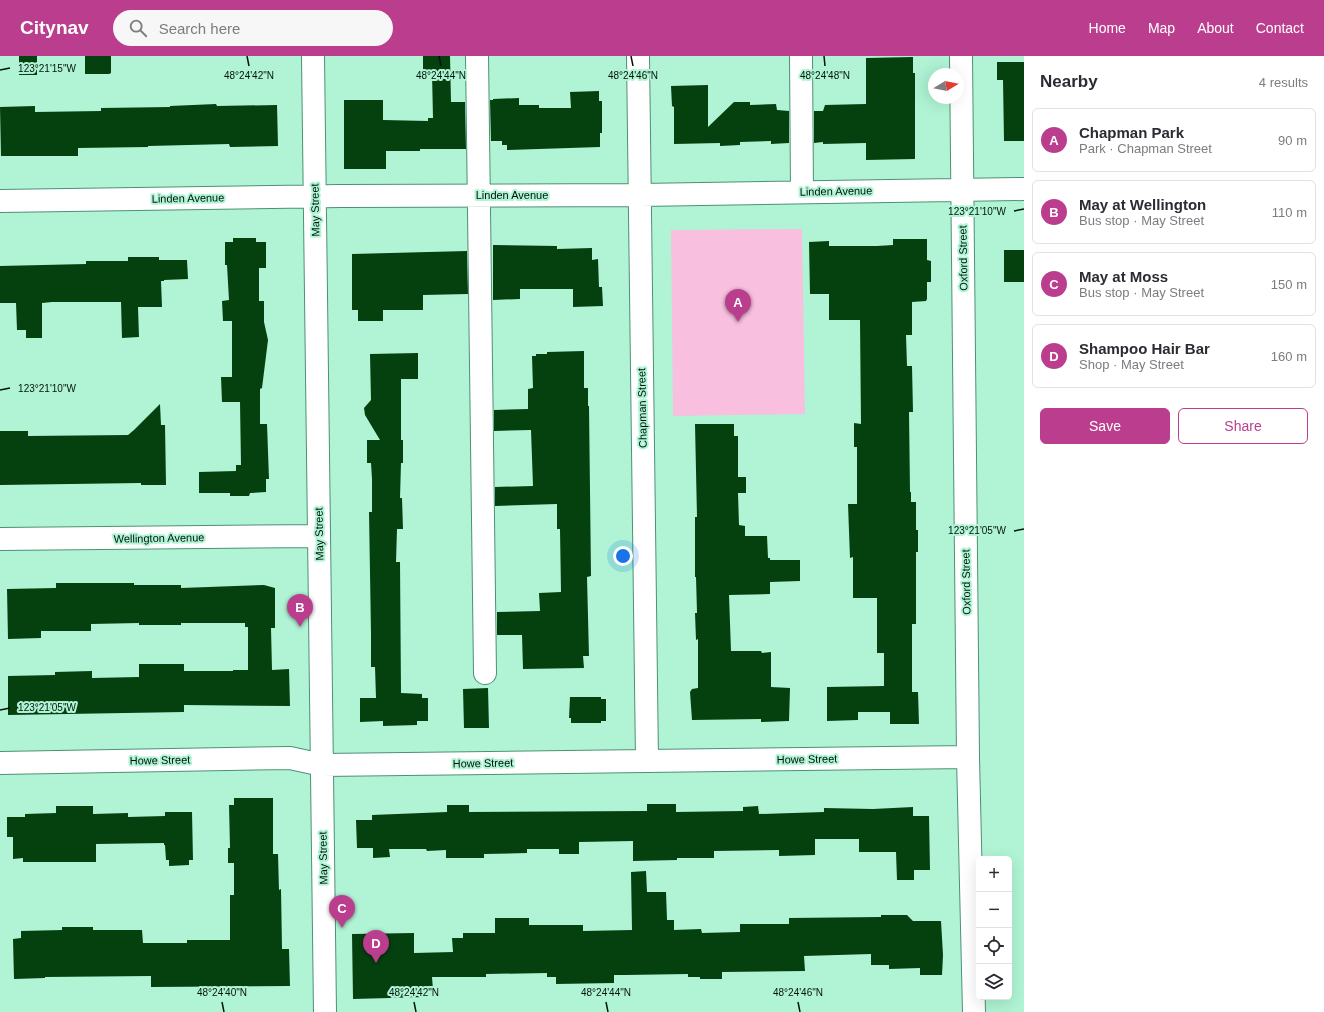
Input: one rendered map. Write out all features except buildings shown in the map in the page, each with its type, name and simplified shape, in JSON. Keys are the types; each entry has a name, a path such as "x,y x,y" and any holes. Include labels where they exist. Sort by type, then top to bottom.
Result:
{"street":[{"name":"May Street","path":"313,56 325,1012"},
{"path":"477,56 485,673"},
{"name":"Chapman Street","path":"638,56 646,761"},
{"path":"801,56 802,192"},
{"name":"Oxford Street","path":"961,56 968,757 974,1012"},
{"name":"Linden Avenue","path":"0,201 315,196 640,195 1024,189"},
{"name":"Wellington Avenue","path":"0,539 319,536"},
{"name":"Howe Street","path":"0,762 290,758 322,766 968,757"}],"shaded area":[{"path":"802,229 805,414 673,416 671,230"}],"place":[{"name":"Chapman Park","path":"738,322"},
{"name":"May at Wellington","path":"300,627"},
{"name":"May at Moss","path":"342,928"},
{"name":"Shampoo Hair Bar","path":"376,963"}]}
